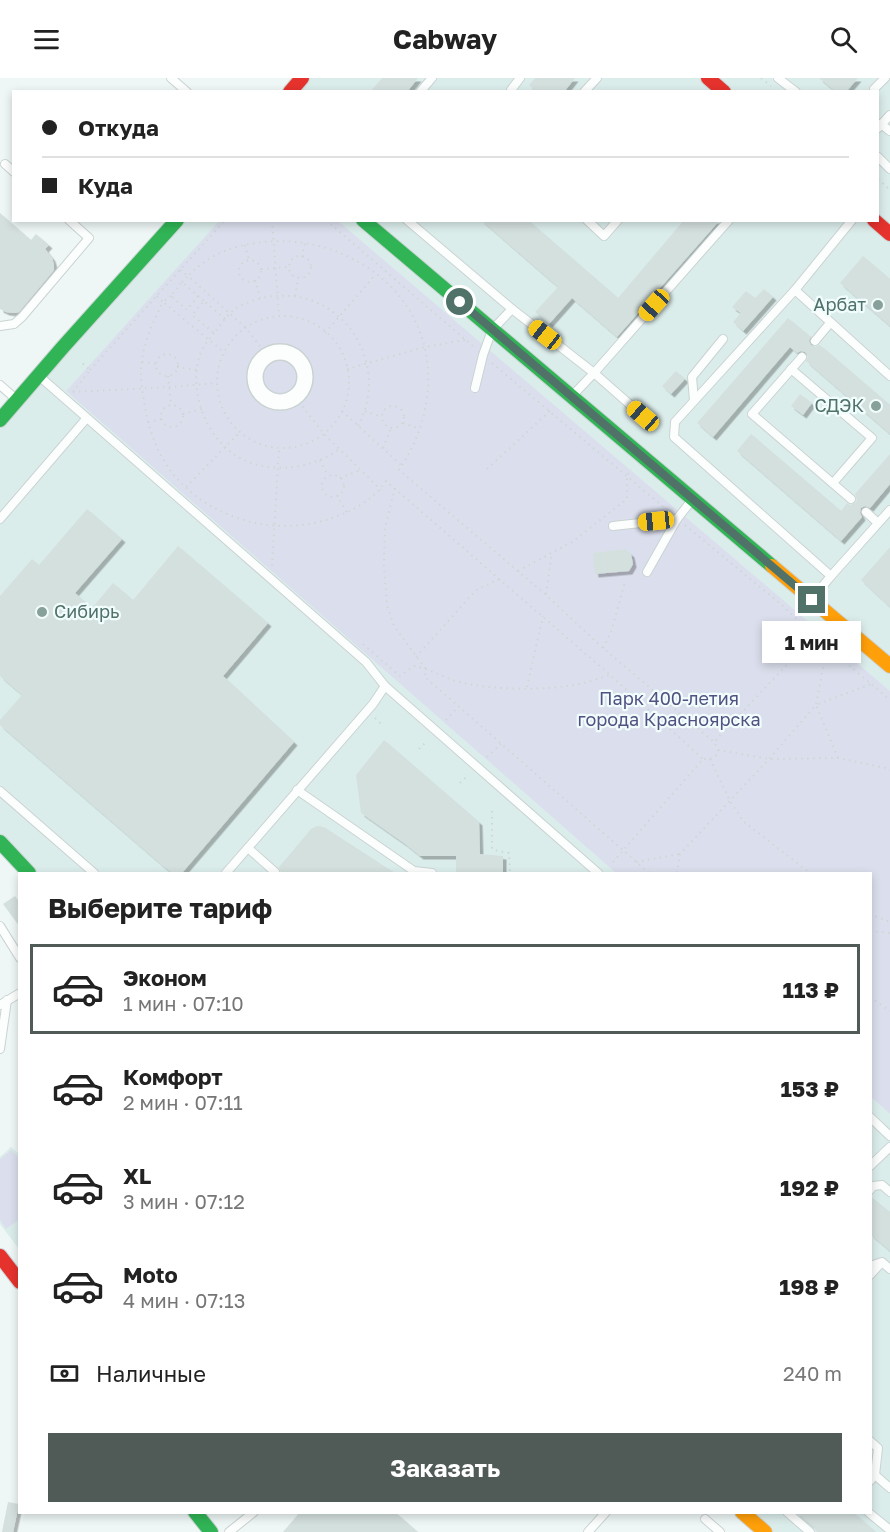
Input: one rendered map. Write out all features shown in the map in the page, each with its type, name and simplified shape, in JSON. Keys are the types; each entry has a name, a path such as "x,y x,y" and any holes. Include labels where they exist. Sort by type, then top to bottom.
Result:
{"street":[{"path":"292,90 302,78"},
{"path":"708,78 722,90"},
{"path":"0,420 175,222"},
{"path":"365,222 890,666"},
{"path":"876,222 890,234"},
{"path":"275,352 284,352 292,355 303,367 305,375 301,391 288,401 272,400 259,391 255,375 261,361 267,356 275,352"},
{"path":"0,843 27,872"},
{"path":"0,1256 18,1279"},
{"path":"197,1514 211,1532"},
{"path":"743,1514 765,1532"}],"lane":[{"path":"171,78 185,90"},
{"path":"422,90 432,78"},
{"path":"586,90 597,78"},
{"path":"778,78 793,90"},
{"path":"874,89 885,78"},
{"path":"890,115 879,126 890,131"},
{"path":"879,158 890,169"},
{"path":"4,164 12,170"},
{"path":"0,326 14,324 22,318 89,238 71,222"},
{"path":"409,222 643,416"},
{"path":"588,222 604,236 616,222"},
{"path":"572,396 727,222"},
{"path":"831,576 674,437 675,422 795,291 850,222"},
{"path":"795,291 890,376"},
{"path":"475,388 492,330 512,309"},
{"path":"815,341 830,323"},
{"path":"694,400 692,377 723,339"},
{"path":"801,357 752,414 851,499"},
{"path":"790,369 872,438 833,483"},
{"path":"38,375 366,662 385,687 597,872"},
{"path":"0,386 18,401"},
{"path":"0,519 86,418"},
{"path":"647,572 677,519 693,499"},
{"path":"812,600 890,510"},
{"path":"866,512 878,523"},
{"path":"613,526 677,519"},
{"path":"227,872 373,704 385,687"},
{"path":"297,790 414,871 423,872"},
{"path":"0,791 93,872"},
{"path":"248,848 275,872"},
{"path":"0,926 18,955"},
{"path":"0,1049 4,1003 18,994"},
{"path":"872,1119 890,1136"},
{"path":"872,1164 890,1147"},
{"path":"872,1187 882,1185 890,1192"},
{"path":"872,1265 882,1262"},
{"path":"882,1262 890,1269"},
{"path":"872,1273 882,1262"},
{"path":"872,1443 878,1448 873,1478 890,1488"},
{"path":"229,1532 252,1514"},
{"path":"588,1532 604,1514"},
{"path":"789,1514 810,1532"},
{"path":"870,1514 890,1530"},
{"path":"705,1519 720,1532"}],"path":[{"path":"217,383 74,392 90,370 223,222"},
{"path":"272,222 279,317"},
{"path":"328,222 465,340 783,606 814,636 890,700"},
{"path":"273,241 305,243 338,252 376,274 397,293 410,309 419,328 429,372 426,409 420,429 412,450 399,470 714,742 718,750 717,755 710,759 703,759 543,616 386,481 381,490 347,513 307,525 274,526 234,517 207,505 186,488 173,473 155,444 142,389 142,363 150,332 163,302 201,264 217,254 245,244 273,241"},
{"path":"302,257 305,243"},
{"path":"245,244 249,260"},
{"path":"302,257 310,263 311,269 305,277 297,278 291,274 289,267 292,260 302,257"},
{"path":"249,260 255,261 261,269 260,276 248,281 244,280 240,273 240,266 249,260"},
{"path":"261,269 289,267"},
{"path":"180,270 246,328 267,356"},
{"path":"326,333 376,274"},
{"path":"296,296 297,278"},
{"path":"255,280 260,299"},
{"path":"182,282 225,319"},
{"path":"157,296 225,352"},
{"path":"171,296 213,333"},
{"path":"187,310 198,296"},
{"path":"339,449 320,460 278,468 245,460 225,447 211,428 198,395 197,370 201,351 213,333 229,314 244,304 260,299 296,296 320,303 339,316 354,334 367,363 369,393 365,411 358,426"},
{"path":"192,315 204,301"},
{"path":"279,317 292,317 313,324 331,337 344,356 349,378 347,400 337,420 324,434 302,446 279,448 261,444 240,432 228,419 219,400 217,379 221,359 231,341 248,326 269,318 279,317"},
{"path":"347,369 425,347 465,340"},
{"path":"169,354 174,358 177,367 174,373 168,376 161,374 156,364 162,355 169,354"},
{"path":"81,362 90,370"},
{"path":"142,363 156,364"},
{"path":"177,367 197,370"},
{"path":"168,376 171,405"},
{"path":"295,397 324,434 381,490"},
{"path":"171,405 177,406 183,414 182,421 177,426 166,425 162,419 162,411 171,405"},
{"path":"395,407 401,410 404,416 403,423 391,428 384,424 382,417 388,408 395,407"},
{"path":"183,414 202,409"},
{"path":"342,411 402,466"},
{"path":"365,411 382,417"},
{"path":"487,469 550,411"},
{"path":"148,422 162,419"},
{"path":"403,423 420,429"},
{"path":"383,448 391,428"},
{"path":"186,488 240,432"},
{"path":"272,566 279,448"},
{"path":"320,460 328,476"},
{"path":"517,572 572,542 627,499 627,475 635,465"},
{"path":"340,478 360,469"},
{"path":"334,475 340,478 343,488 340,494 330,496 324,492 323,481 328,476 334,475"},
{"path":"395,488 385,528 384,566 387,605 394,626 425,668 425,677 648,872"},
{"path":"337,495 347,513"},
{"path":"546,595 552,552"},
{"path":"416,657 476,590 500,579"},
{"path":"603,648 611,632 625,582"},
{"path":"527,688 543,616"},
{"path":"714,742 814,636"},
{"path":"826,646 816,705 838,758"},
{"path":"400,676 414,666 462,682 491,687 527,688 580,684 610,675"},
{"path":"677,872 680,854 816,705 871,684"},
{"path":"446,720 458,707"},
{"path":"375,718 381,724"},
{"path":"419,749 425,743"},
{"path":"487,758 501,744"},
{"path":"718,750 769,759 838,758 890,770"},
{"path":"613,862 703,759"},
{"path":"710,759 730,801 744,822 809,872"},
{"path":"460,783 467,776"},
{"path":"492,811 492,847 495,851 509,853 510,872"},
{"path":"636,862 680,854"},
{"path":"872,915 890,922"},
{"path":"872,931 890,933"},
{"path":"872,998 890,1011"}],"shaded area":[{"path":"302,78 890,78 890,1532 765,1532 744,1514 872,1514 872,872 28,872 0,842 0,420 176,222 879,222 879,90 291,90"},
{"path":"11,1147 18,1153 18,1248 0,1224 0,1157"}],"green space":[{"name":"Парк 400-летия города Красноярска","path":"218,222 339,222 890,691 890,1114 872,1098 872,872 615,872 66,391"},
{"path":"11,1150 18,1157 18,1221 6,1229 0,1220 0,1159"}],"building":[{"path":"382,78 418,78 409,90 372,90"},
{"path":"535,78 575,78 566,90 535,90 529,85"},
{"path":"819,78 858,78 848,90 834,90"},
{"path":"0,213 31,240 36,234 49,245 45,249 54,265 54,270 19,312 14,313 0,309"},
{"path":"483,222 530,222 618,298 682,222 718,222 617,337 572,298 549,324 535,312 558,287"},
{"name":"Арбат","path":"863,256 890,279 890,326 840,283"},
{"path":"764,289 773,297 743,331 733,322 741,313 732,307 746,291 755,298"},
{"path":"788,318 811,337 809,341 811,345 815,347 820,345 890,405 890,434 806,361 808,356 805,352 797,353 790,347 713,437 697,423"},
{"path":"676,371 685,379 671,394 662,386"},
{"path":"800,394 812,403 803,415 791,406"},
{"path":"751,434 841,511 847,503 850,505 855,503 857,500 855,494 890,454 890,484 870,508 865,506 861,508 862,517 841,541 737,451"},
{"path":"87,509 122,539 75,593 92,608 113,583 133,600 178,546 268,623 223,676 294,742 183,872 171,872 163,866 0,725 0,720 22,695 0,676 0,596 32,559 39,565"},
{"path":"890,547 890,607 861,580"},
{"path":"625,549 631,554 633,564 629,571 595,574 593,553"},
{"path":"384,740 479,822 480,854 503,856 503,872 456,872 456,856 420,856 361,813 356,775"},
{"path":"317,826 324,827 393,872 281,872 279,867 311,829"},
{"path":"15,896 18,900 18,924 3,904"},
{"path":"872,1198 890,1212 890,1251 872,1236"},
{"path":"8,1502 18,1504 13,1532 2,1532"},
{"path":"298,1514 397,1514 418,1532 283,1532"},
{"path":"798,1514 855,1514 876,1532 817,1532"}],"traffic: fast":[{"path":"0,420 175,222"},
{"path":"365,222 772,566"},
{"path":"0,842 28,872"},
{"path":"197,1514 211,1532"}],"traffic: slow":[{"path":"772,566 890,666"},
{"path":"744,1514 765,1532"}],"traffic: jam":[{"path":"292,90 302,78"},
{"path":"708,78 722,90"},
{"path":"876,222 890,234"},
{"path":"0,1256 18,1279"}],"place":[{"name":"Арбат","path":"878,305"},
{"name":"СДЭК","path":"876,406"},
{"name":"Сибирь","path":"42,612"}],"route":[{"path":"460,302 812,600"}]}
